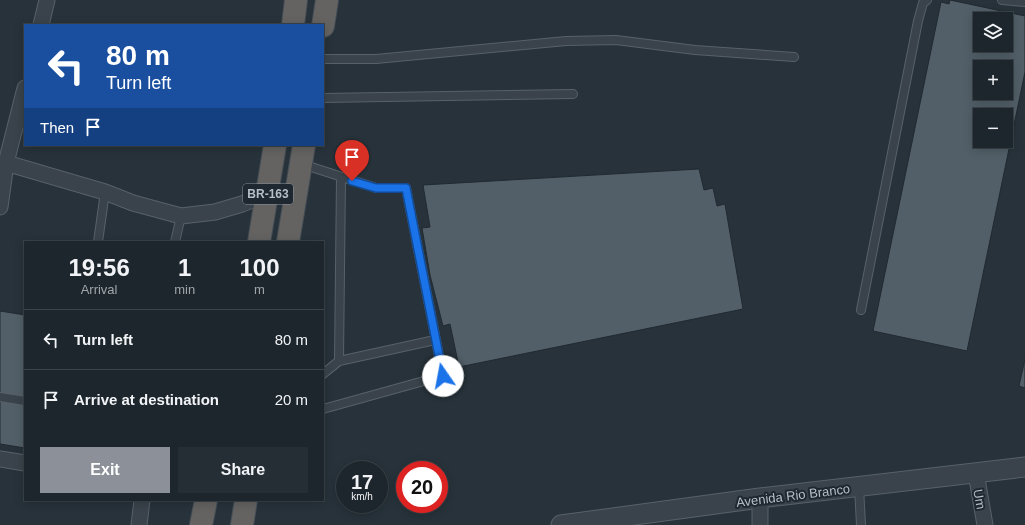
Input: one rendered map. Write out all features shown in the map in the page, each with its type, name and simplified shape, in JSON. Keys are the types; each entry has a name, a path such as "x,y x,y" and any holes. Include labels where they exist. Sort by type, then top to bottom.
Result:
{"highway":[{"path":"293,24 296,0"},
{"path":"323,24 327,0"},
{"name":"BR-163","path":"260,241 275,146"},
{"name":"BR-163","path":"288,241 302,154"},
{"path":"201,525 206,501"},
{"path":"242,525 246,501"}],"street":[{"path":"41,24 47,0"},
{"path":"0,207 6,163 24,92"},
{"path":"6,163 105,192 133,203 181,216 221,210 242,204 268,192"},
{"path":"0,459 24,463"},
{"name":"Avenida Rio Branco","path":"561,525 760,498 1025,467"},
{"name":"Um","path":"976,473 985,525"},
{"path":"760,498 760,525"},
{"path":"139,525 142,501"}],"lane":[{"path":"1002,0 1025,2"},
{"path":"861,310 918,21 925,1"},
{"path":"324,58 376,59 566,41 616,40 695,50 794,57"},
{"path":"324,98 573,94"},
{"path":"302,154 340,177 376,188 406,188 436,340 446,375 324,409"},
{"path":"339,361 340,177"},
{"path":"98,241 105,192"},
{"path":"175,241 181,216"},
{"path":"324,373 339,361 436,340"},
{"path":"0,397 24,401"},
{"path":"859,487 861,525"}],"building":[{"path":"950,0 1006,12 973,12 973,52 1013,52 1013,13 1025,16 1025,72 1013,130 1013,108 973,108 973,148 1009,148 967,351 873,331 941,2 949,4"},
{"path":"699,169 704,190 713,188 717,206 725,204 743,309 459,367 450,324 443,326 430,275 422,228 430,227 423,185"},
{"path":"0,311 24,315 24,448 0,444"},
{"path":"1025,359 1025,388 1019,386"}],"route":[{"path":"352,181 376,188 406,188 443,376"}]}
